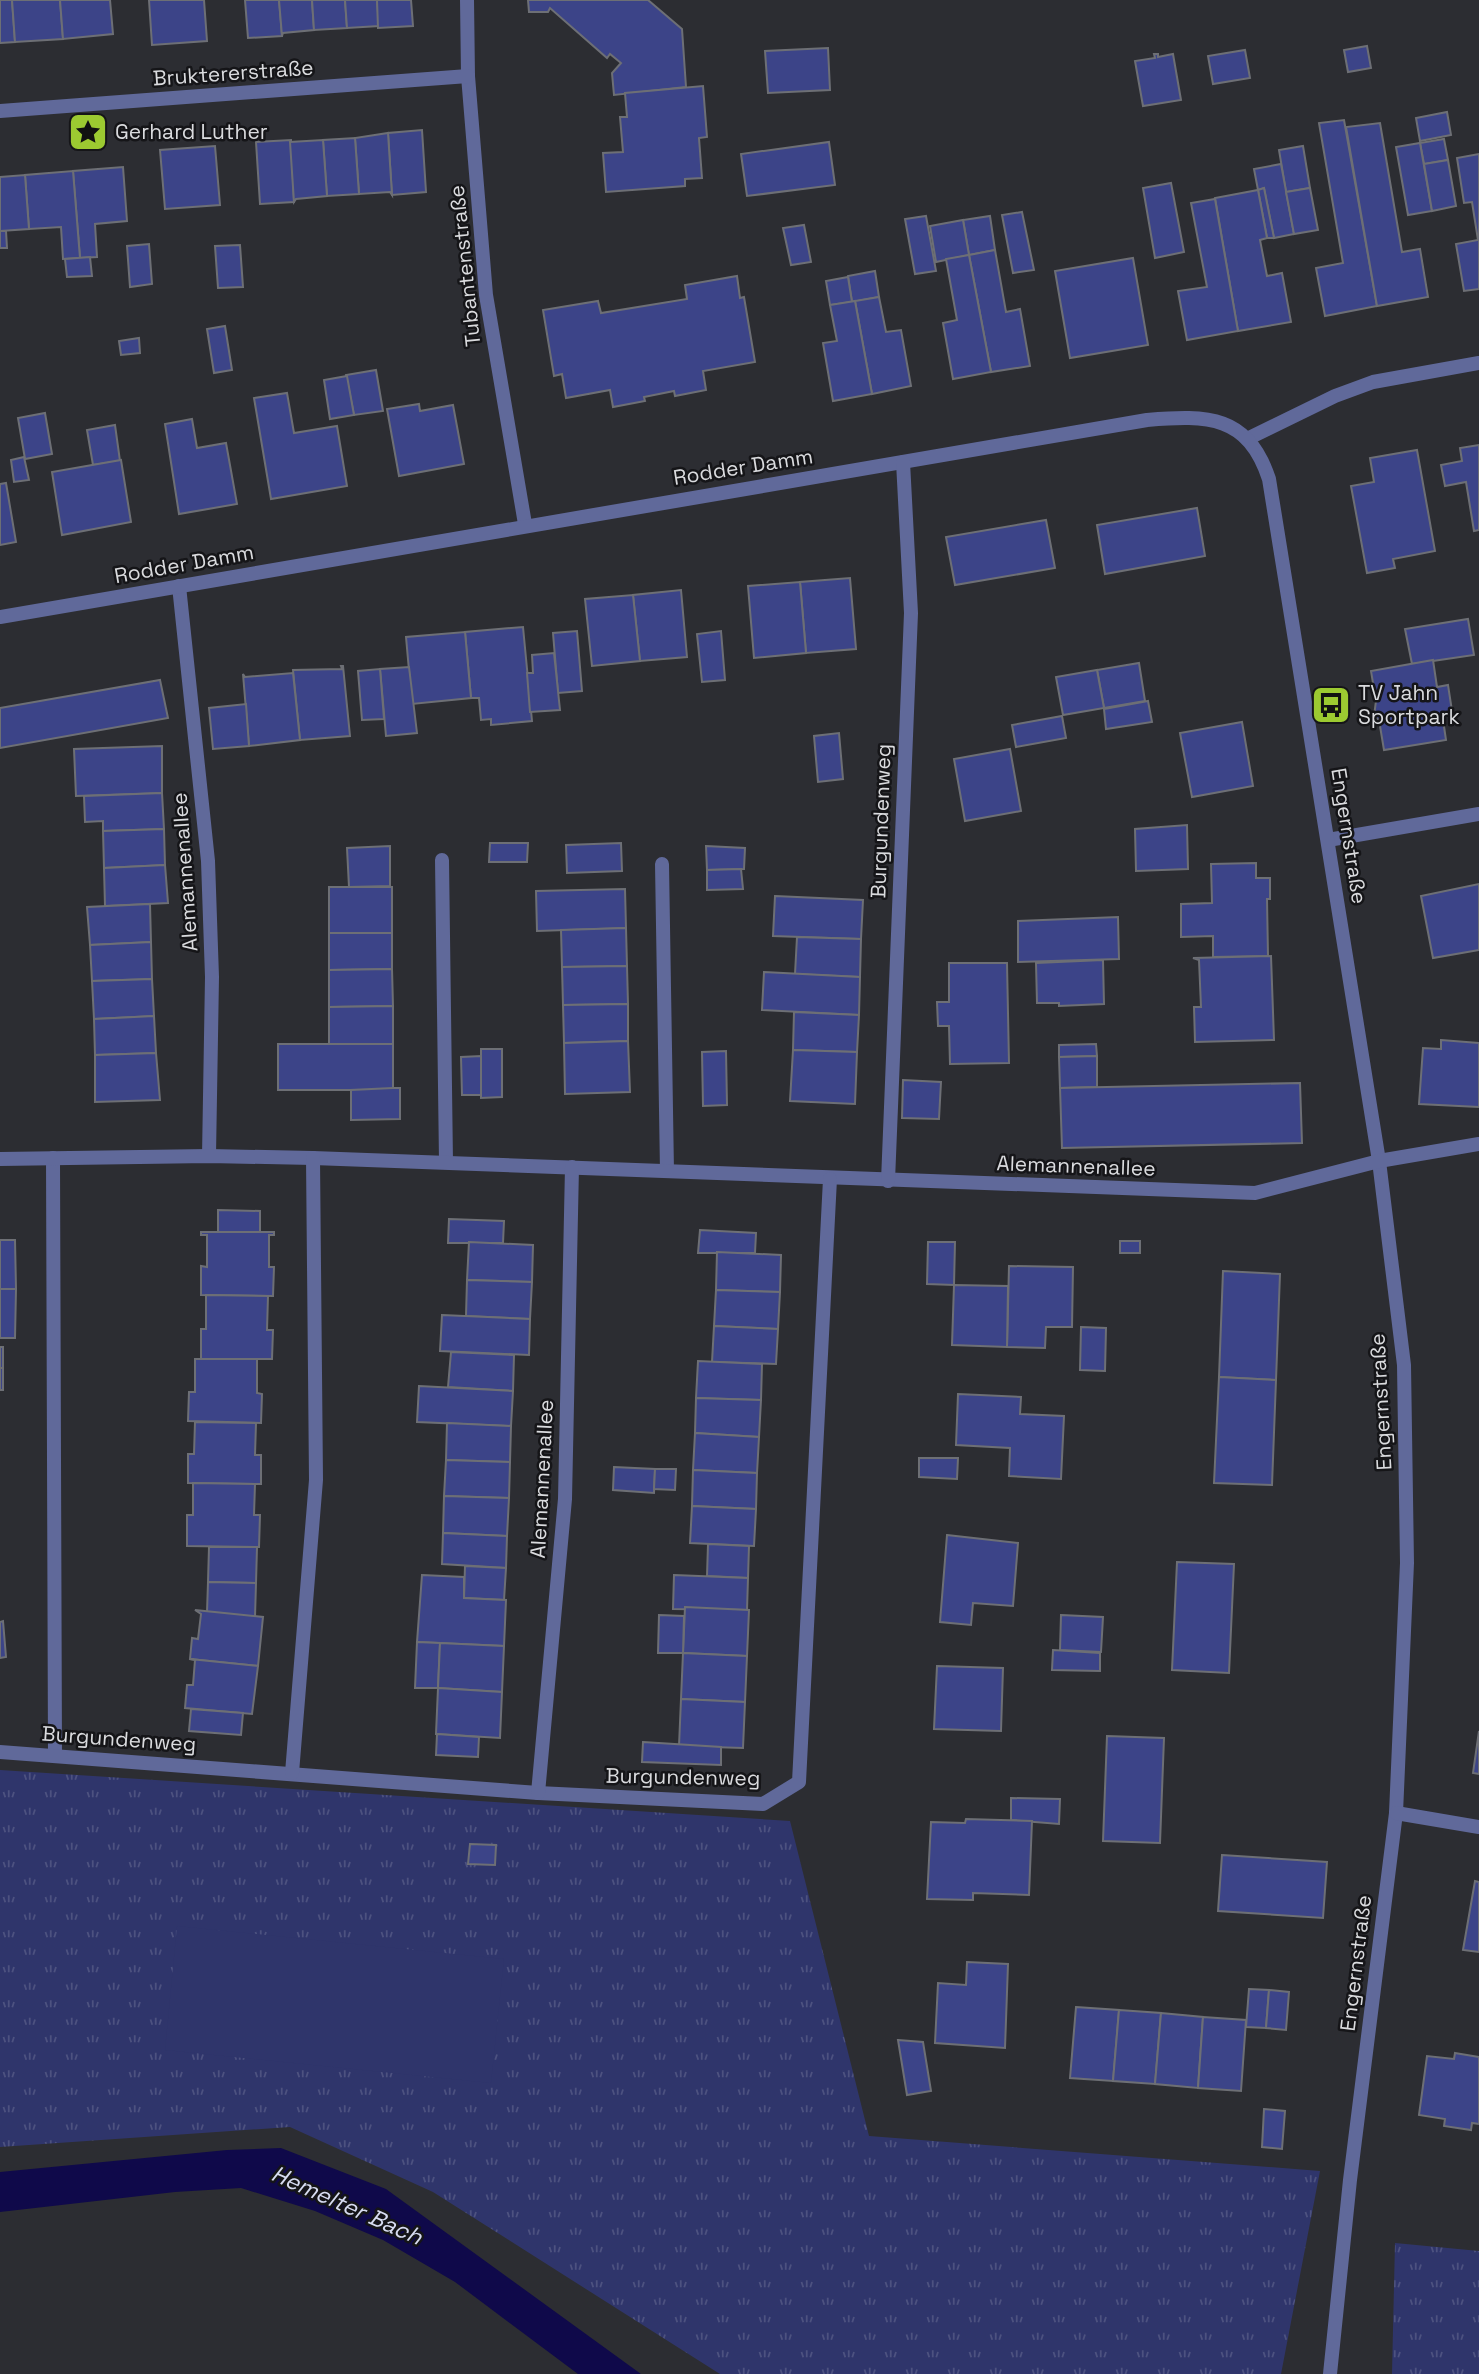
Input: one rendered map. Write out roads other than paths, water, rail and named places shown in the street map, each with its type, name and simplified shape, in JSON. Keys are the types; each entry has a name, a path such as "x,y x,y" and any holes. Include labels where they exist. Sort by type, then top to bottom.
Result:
{"street":[{"name":"Tubantenstraße","path":"467,0 468,76 486,295 525,524"},
{"name":"Bruktererstraße","path":"0,111 468,76"},
{"path":"1249,438 1335,396 1373,382 1479,363"},
{"name":"Rodder Damm","path":"0,617 525,524 1147,420 1182,417 1222,421 1249,438"},
{"name":"Engernstraße","path":"1249,438 1261,456 1269,479 1379,1161 1404,1365 1407,1563 1396,1813 1352,2167 1330,2374"},
{"name":"Burgundenweg","path":"888,1181 911,613 902,462"},
{"name":"Alemannenallee","path":"179,586 208,861 212,977 209,1156"},
{"path":"1328,840 1479,814"},
{"path":"442,860 446,1162"},
{"path":"662,864 667,1171"},
{"name":"Alemannenallee","path":"0,1159 209,1156 313,1158 1255,1193 1379,1161 1479,1144"},
{"path":"53,1158 55,1755"},
{"path":"292,1773 316,1480 313,1158"},
{"name":"Alemannenallee","path":"538,1793 565,1499 572,1167"},
{"name":"Burgundenweg","path":"0,1752 538,1793 763,1804 799,1782 830,1179"},
{"path":"1396,1813 1479,1827"}],"water":[{"name":"Hemelter Bach","path":"281,2148 386,2189 641,2374 578,2374 455,2282 383,2240 315,2211 241,2188 175,2192 0,2212 0,2172 227,2150"}],"place":[{"name":"Gerhard Luther","path":"88,132"},
{"name":"TV Jahn Sportpark","path":"1331,705"}]}
